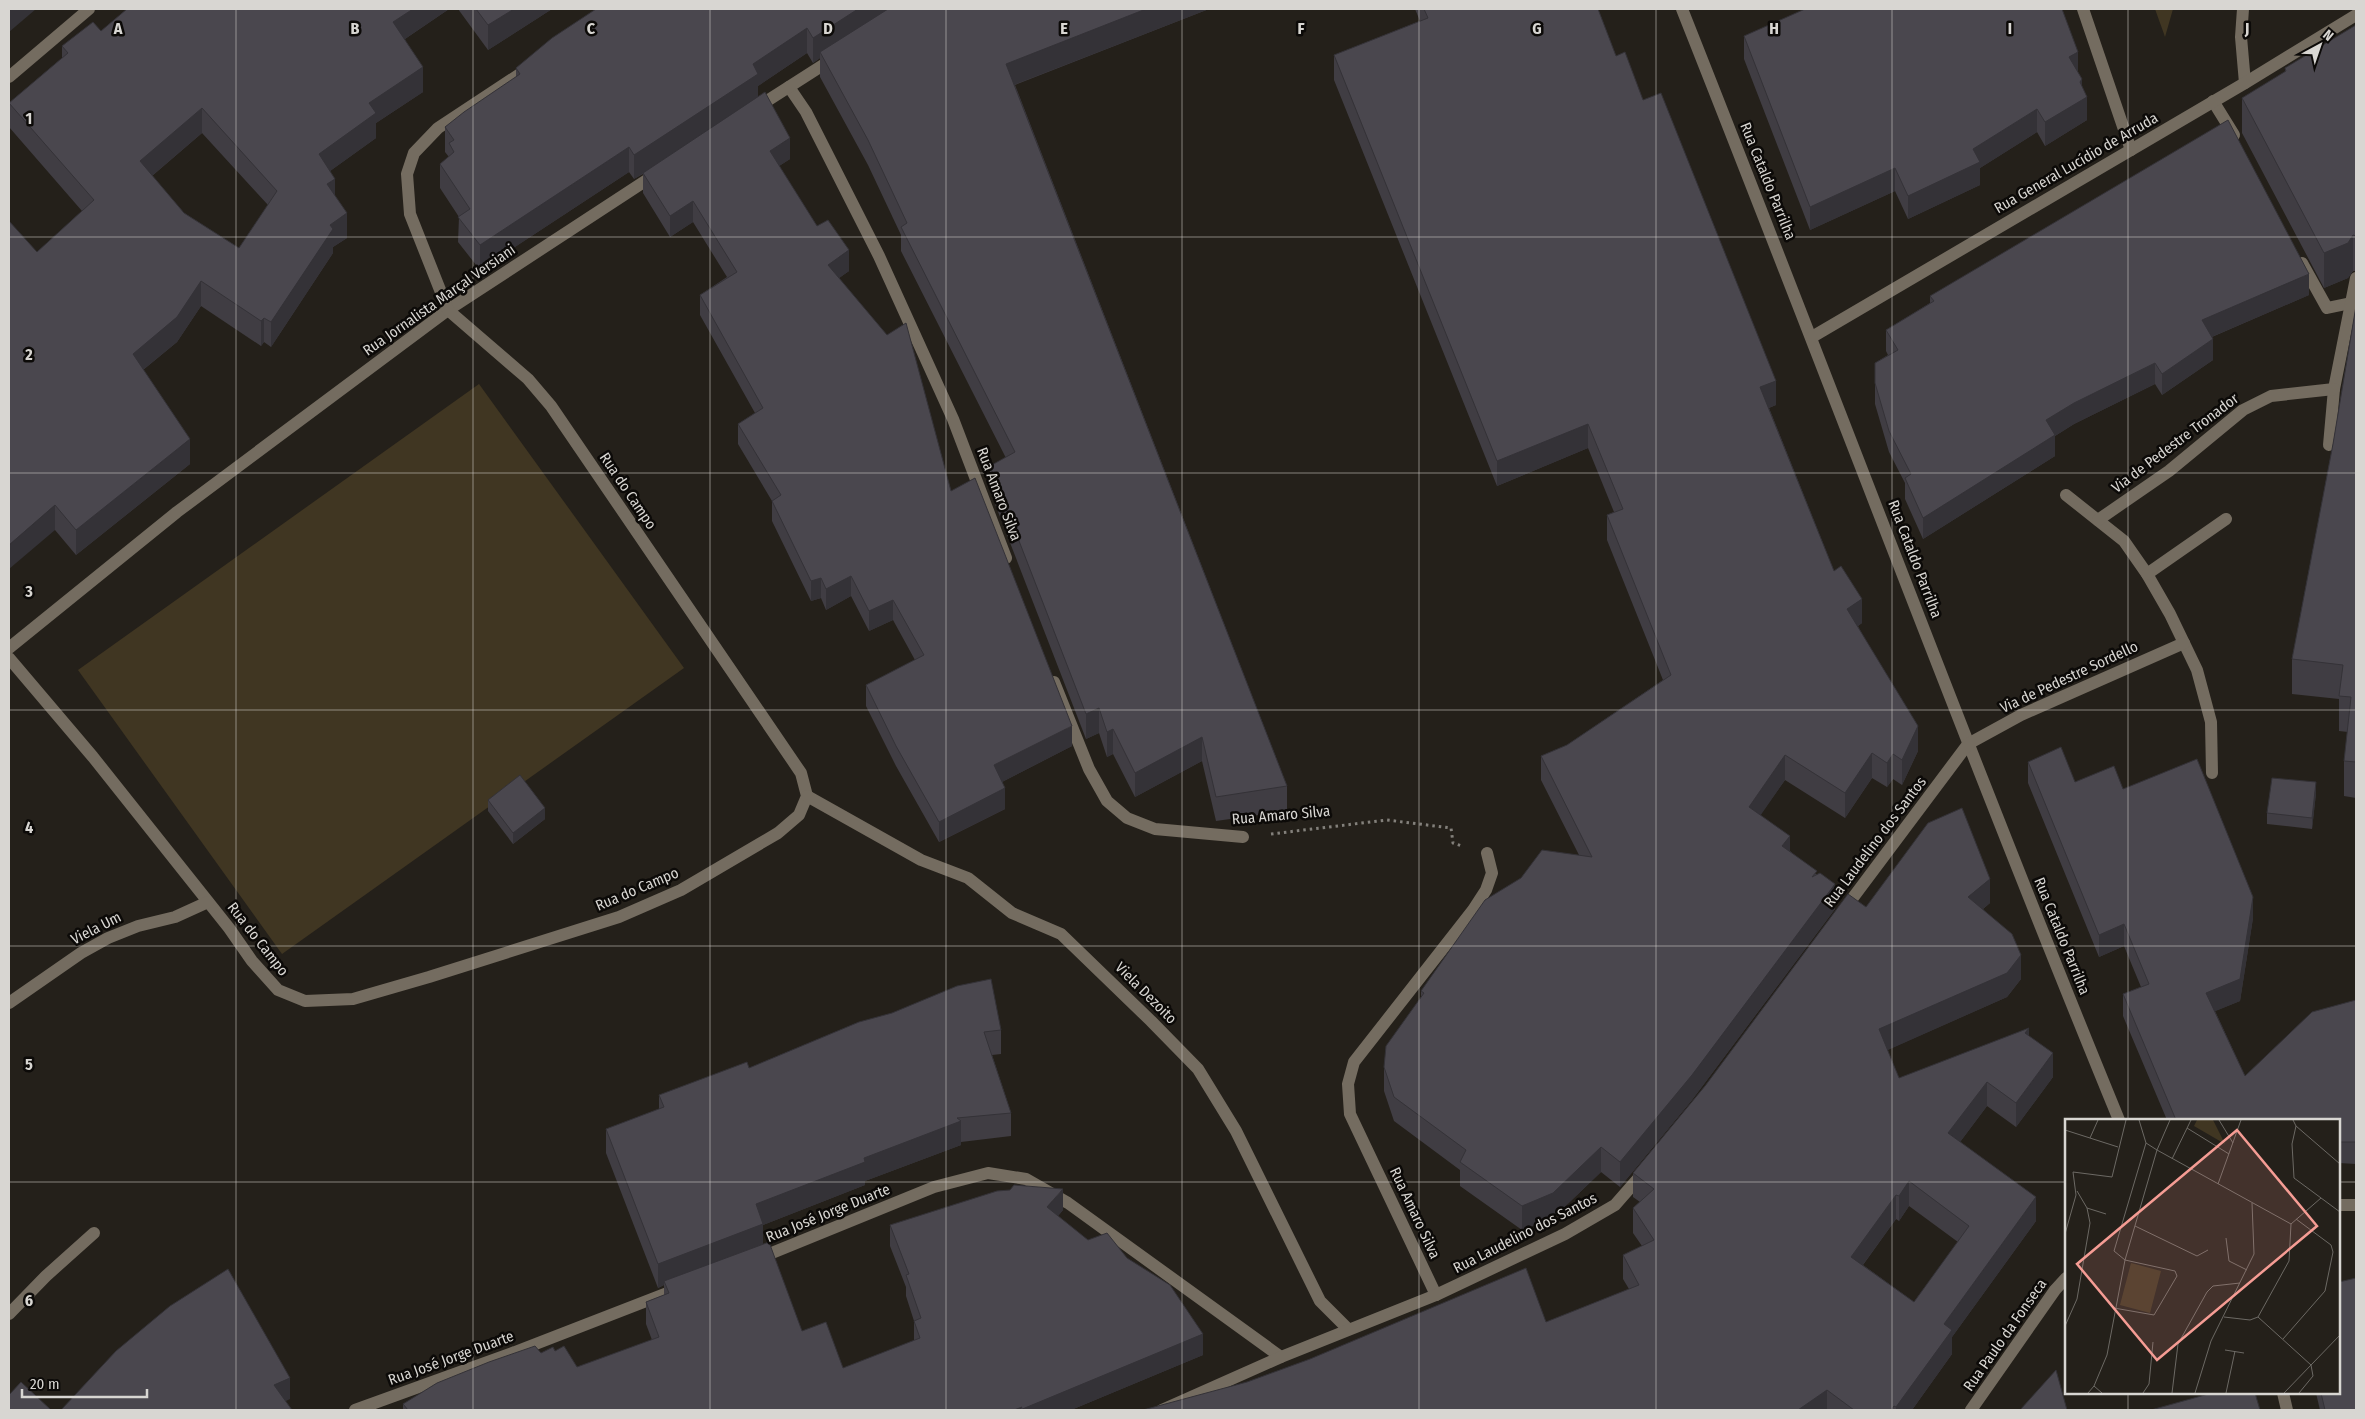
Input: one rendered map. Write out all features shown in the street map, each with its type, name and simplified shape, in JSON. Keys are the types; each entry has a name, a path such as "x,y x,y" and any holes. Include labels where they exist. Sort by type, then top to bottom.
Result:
{"street":[{"path":"9,77 89,9"},
{"name":"Rua Cataldo Parrilha","path":"1682,9 1812,337 1968,744 2119,1119"},
{"path":"2083,9 2131,150"},
{"path":"2243,9 2241,36 2245,83"},
{"name":"Rua General Lucídio de Arruda","path":"1812,337 2245,83 2356,15"},
{"path":"747,114 845,50"},
{"path":"448,310 410,214 407,174 414,153 438,128 536,63"},
{"name":"Rua Amaro Silva","path":"789,87 806,112 880,256 953,419 1009,567"},
{"path":"2213,101 2239,144"},
{"name":"Rua Jornalista Marçal Versiani","path":"9,648 177,512 448,310 664,169"},
{"path":"2294,250 2324,305 2332,308 2351,304"},
{"path":"2329,445 2334,389 2356,278"},
{"name":"Rua do Campo","path":"9,658 93,757 208,902 252,961 278,990 305,1001 353,999 619,917 681,890 778,833 799,815 807,796 801,774 551,406 528,379 448,310"},
{"name":"Via de Pedestre Tronador","path":"2098,520 2169,471 2242,410 2272,396 2334,389"},
{"path":"2066,495 2124,541 2147,574 2184,643 2197,670 2211,722 2212,773"},
{"path":"2147,574 2226,519"},
{"name":"Via de Pedestre Sordello","path":"1968,744 2021,715 2184,643"},
{"name":"Rua Amaro Silva","path":"1049,668 1088,769 1107,801 1127,818 1155,829 1243,837"},
{"name":"Rua Laudelino dos Santos","path":"1834,924 1968,744"},
{"name":"Viela Dezoito","path":"807,796 922,860 968,878 1012,913 1061,934 1151,1021 1198,1069 1236,1131 1320,1301 1348,1330"},
{"name":"Rua Amaro Silva","path":"1436,1295 1350,1114 1348,1084 1354,1062 1473,910 1486,890 1492,873 1486,853"},
{"name":"Viela Um","path":"9,1003 81,953 108,938 138,926 175,917 208,902"},
{"name":"Rua Laudelino dos Santos","path":"1162,1410 1281,1357 1436,1295 1565,1234 1615,1205 1653,1162"},
{"name":"Rua José Jorge Duarte","path":"743,1264 934,1187 988,1173 1026,1179 1068,1203 1281,1357"},
{"path":"2340,1205 2356,1205"},
{"path":"9,1314 46,1276 94,1233"},
{"name":"Rua Paulo da Fonseca","path":"1971,1410 2055,1290 2065,1279"},
{"name":"Rua José Jorge Duarte","path":"355,1410 515,1352 689,1284"},
{"path":"2283,1394 2287,1410"}],"path":[{"name":"Rua Amaro Silva","path":"1243,837 1387,820 1451,828 1453,843 1486,853"}],"shaded area":[{"path":"2155,9 2173,9 2165,37 2164,34"},
{"path":"479,384 684,668 282,954 78,670"}],"building":[{"path":"127,9 413,9 393,22 423,67 369,103 376,113 319,154 335,179 327,184 347,213 330,225 333,229 271,322 264,318 261,321 201,281 177,317 133,354 190,439 76,530 55,505 9,545 9,221 37,252 94,200 9,103 68,53 62,46 93,22 101,31","holes":["202,108 277,191 239,248 184,213 140,161"]},
{"path":"476,9 514,9 488,25"},
{"path":"596,9 858,9 813,38 807,28 753,64 758,74 634,155 629,147 480,245 458,217 470,209 440,164 454,152 449,143 454,140 445,127 520,74 516,68 552,38"},
{"path":"888,9 1146,9 1006,64 1287,786 1216,797 1202,737 1135,773 1113,729 1107,732 1099,708 1086,714 990,466 1015,452 901,227 907,223 868,140 820,52"},
{"path":"1424,9 1598,9 1616,56 1625,52 1643,100 1661,93 1776,381 1760,387 1834,571 1841,566 1862,599 1847,609 1918,726 1902,760 1893,754 1887,763 1872,753 1845,793 1785,755 1749,807 1790,836 1782,846 1817,871 1812,877 1820,873 1835,884 1692,1075 1620,1162 1601,1147 1553,1193 1522,1206 1460,1162 1466,1150 1394,1097 1384,1067 1386,1046 1424,993 1421,991 1485,900 1521,878 1542,850 1592,857 1541,756 1567,745 1671,675 1607,515 1623,509 1588,424 1497,461 1334,55 1428,18"},
{"path":"1805,9 2062,9 2078,52 2069,57 2082,79 2080,82 2087,97 2045,122 2037,109 1973,149 1980,162 1908,196 1895,168 1810,207 1744,36"},
{"path":"2356,25 2356,236 2353,235 2348,243 2324,253 2242,98 2286,71 2285,68"},
{"path":"765,92 790,138 770,151 817,226 828,220 849,250 828,265 887,335 906,323 951,491 975,478 1072,726 994,765 1005,788 939,822 896,746 866,685 924,655 893,600 869,611 851,576 826,589 821,578 811,581 772,501 781,495 738,424 763,408 700,295 737,272 693,201 670,216 643,173"},
{"path":"2228,120 2309,274 2202,320 2213,339 2162,374 2155,363 2074,403 2046,420 2055,435 1923,518 1905,478 1911,474 1889,431 1875,383 1875,363 1898,350 1886,330 1934,301 1930,296"},
{"path":"2356,306 2356,762 2344,761 2351,697 2339,696 2343,665 2292,659 2333,444"},
{"path":"2061,747 2075,782 2114,766 2123,789 2197,759 2253,897 2240,979 2206,993 2245,1076 2312,1012 2356,1000 2356,1142 2340,1142 2340,1119 2176,1119 2123,994 2149,984 2124,924 2099,935 2028,762"},
{"path":"520,775 545,808 513,833 488,800"},
{"path":"2272,778 2316,782 2312,818 2267,813"},
{"path":"1962,808 1990,879 1968,897 2012,934 2021,955 2007,973 1879,1029 1899,1078 2029,1028 2025,1033 2053,1053 2016,1103 1987,1082 1948,1133 2036,1197 1944,1324 1952,1330 1896,1407 1894,1406 1891,1410 1854,1410 1827,1390 1798,1410 1143,1410 1247,1382 1310,1359 1526,1268 1546,1322 1639,1285 1623,1255 1654,1240 1633,1208 1654,1189 1633,1173 1705,1086 1848,894 1866,907 1928,823","holes":["1909,1181 1969,1226 1914,1302 1851,1257 1896,1195 1899,1196"]},
{"path":"991,979 1001,1030 984,1032 1011,1113 957,1118 961,1121 864,1158 865,1162 756,1204 763,1224 658,1264 606,1129 664,1107 659,1095 747,1062 749,1068 859,1022 892,1013 957,986"},
{"path":"1014,1185 1063,1189 1047,1207 1088,1240 1107,1233 1127,1258 1170,1285 1203,1334 1020,1410 1022,1407 1014,1410 408,1410 403,1404 437,1383 535,1346 541,1353 553,1347 555,1351 564,1346 577,1367 659,1337 646,1302 669,1293 664,1281 769,1242 802,1331 826,1322 843,1368 920,1338 914,1321 921,1318 906,1275 909,1274 890,1225 997,1191 1010,1190"},
{"path":"228,1269 290,1378 274,1385 292,1410 61,1410 116,1351 170,1306"},
{"path":"2356,1278 2356,1410 2325,1410 2321,1394 2340,1394 2340,1282"},
{"path":"2056,1370 2067,1410 2020,1410"},
{"path":"21,1382 51,1410 9,1410 9,1395"},
{"path":"2208,1394 2255,1394 2260,1410 2151,1410"}]}
